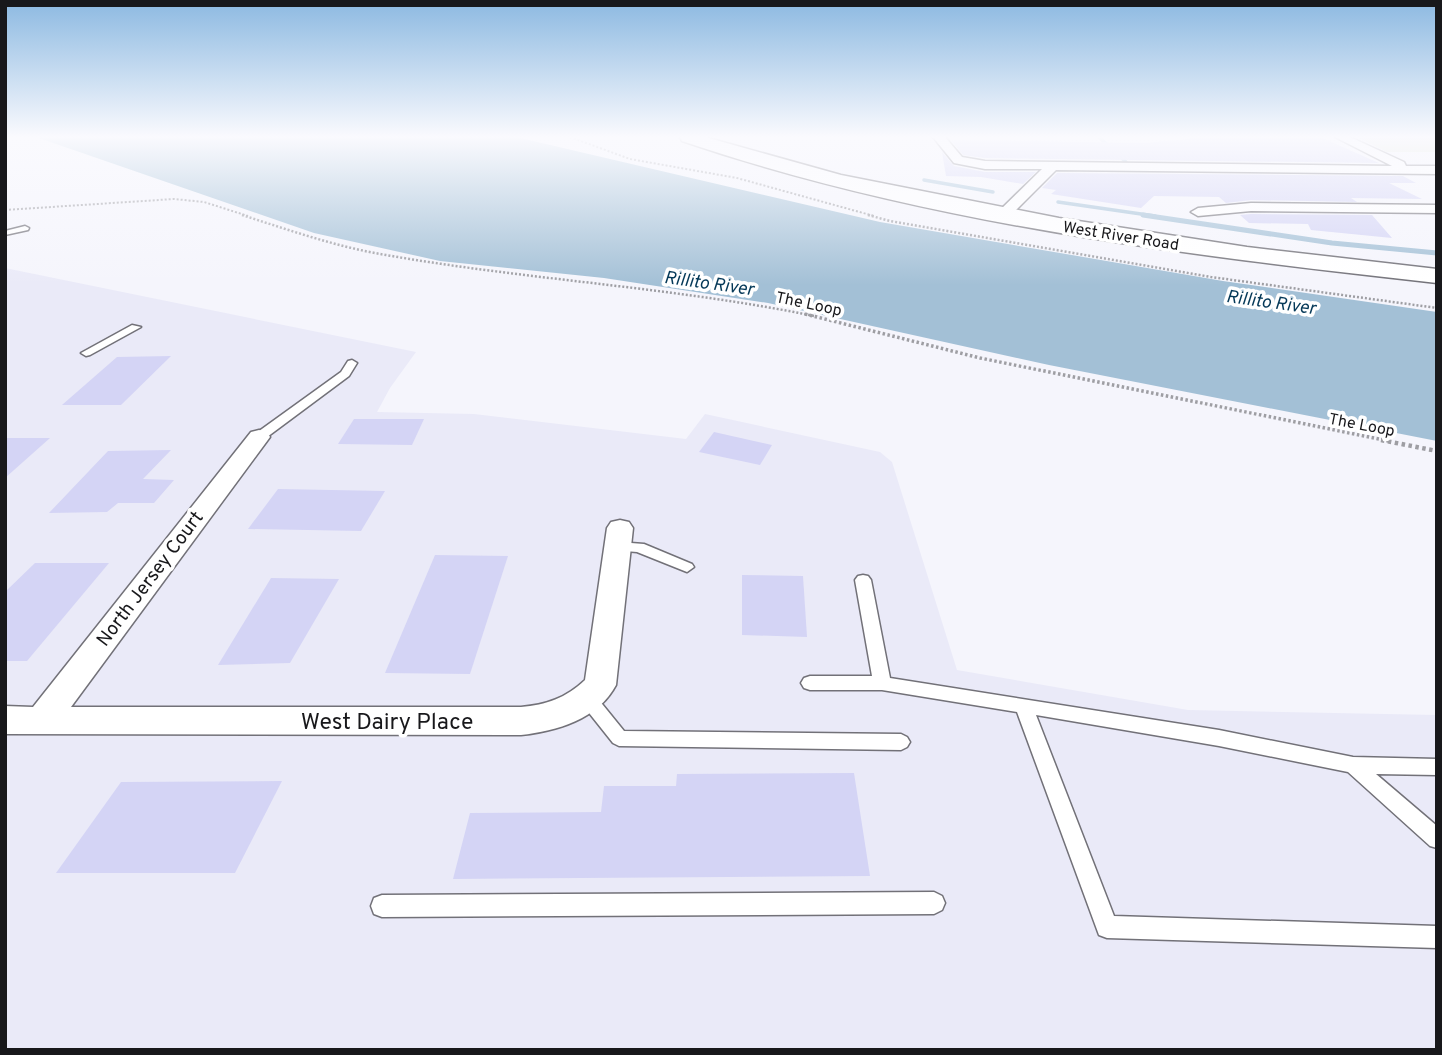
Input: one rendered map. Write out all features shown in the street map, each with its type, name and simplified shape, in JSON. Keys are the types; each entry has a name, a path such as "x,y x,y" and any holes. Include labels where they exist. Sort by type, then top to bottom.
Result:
{"main road":[{"name":"West River Road","path":"876,186 1197,247 1437,276"},
{"name":"West River Road","path":"909,186 1008,210 1221,239 1437,264"}],"street":[{"path":"1008,210 1032,186"},
{"path":"1248,186 1275,206"},
{"path":"1198,212 1230,207 1275,206 1437,209"},
{"path":"1415,208 1437,221"},
{"name":"North Jersey Court","path":"41,720 259,437"},
{"path":"588,699 600,685 619,538"},
{"name":"West Dairy Place","path":"5,720 521,721 538,720 568,711 588,699"}],"lane":[{"path":"5,233 25,228"},
{"path":"86,353 136,327"},
{"path":"259,437 345,374 352,363"},
{"path":"619,538 687,567"},
{"path":"863,580 882,683"},
{"path":"810,682 882,683 1219,738 1353,765 1437,767"},
{"path":"588,699 619,738 901,742"},
{"path":"1024,706 1107,927 1437,937"},
{"path":"1353,765 1437,839"},
{"path":"382,906 934,903"}],"path":[{"name":"The Loop","path":"5,210 174,199 204,202 303,234 385,255 752,303 835,320 1007,364 1437,451"}],"shaded area":[{"path":"5,268 416,352 390,388 377,412 474,414 686,439 705,414 880,452 892,462 957,670 1188,710 1437,715 1437,1050 5,1050"}],"water":[{"name":"Rillito River","path":"179,186 727,186 880,222 1223,281 1437,312 1437,441 1049,365 768,303 604,278 440,261 314,233"}],"building":[{"path":"1396,186 1422,199 1351,198 1357,202 1251,200 1226,203 1219,197 1154,196 1141,208 1051,194 1056,190 1042,188"},
{"path":"1240,215 1372,215 1392,238 1311,230 1308,224 1249,223"},
{"path":"171,356 121,405 62,405 117,357"},
{"path":"354,419 424,419 412,445 338,444"},
{"path":"714,432 772,445 760,465 699,452"},
{"path":"5,438 50,438 5,478"},
{"path":"171,450 143,479 174,480 154,503 118,503 107,512 49,513 108,451"},
{"path":"278,489 385,491 361,531 248,529"},
{"path":"435,555 508,556 470,674 385,673"},
{"path":"35,563 109,563 27,661 5,661 5,592"},
{"path":"742,575 803,576 807,637 742,635"},
{"path":"271,578 339,579 290,663 218,665"},
{"path":"854,773 870,876 453,879 470,813 601,812 604,786 676,786 677,774"},
{"path":"282,781 235,873 56,873 121,782"}],"waterway":[{"path":"960,186 993,192"},
{"path":"1058,202 1155,216"},
{"path":"1143,215 1332,243 1437,253"}]}
